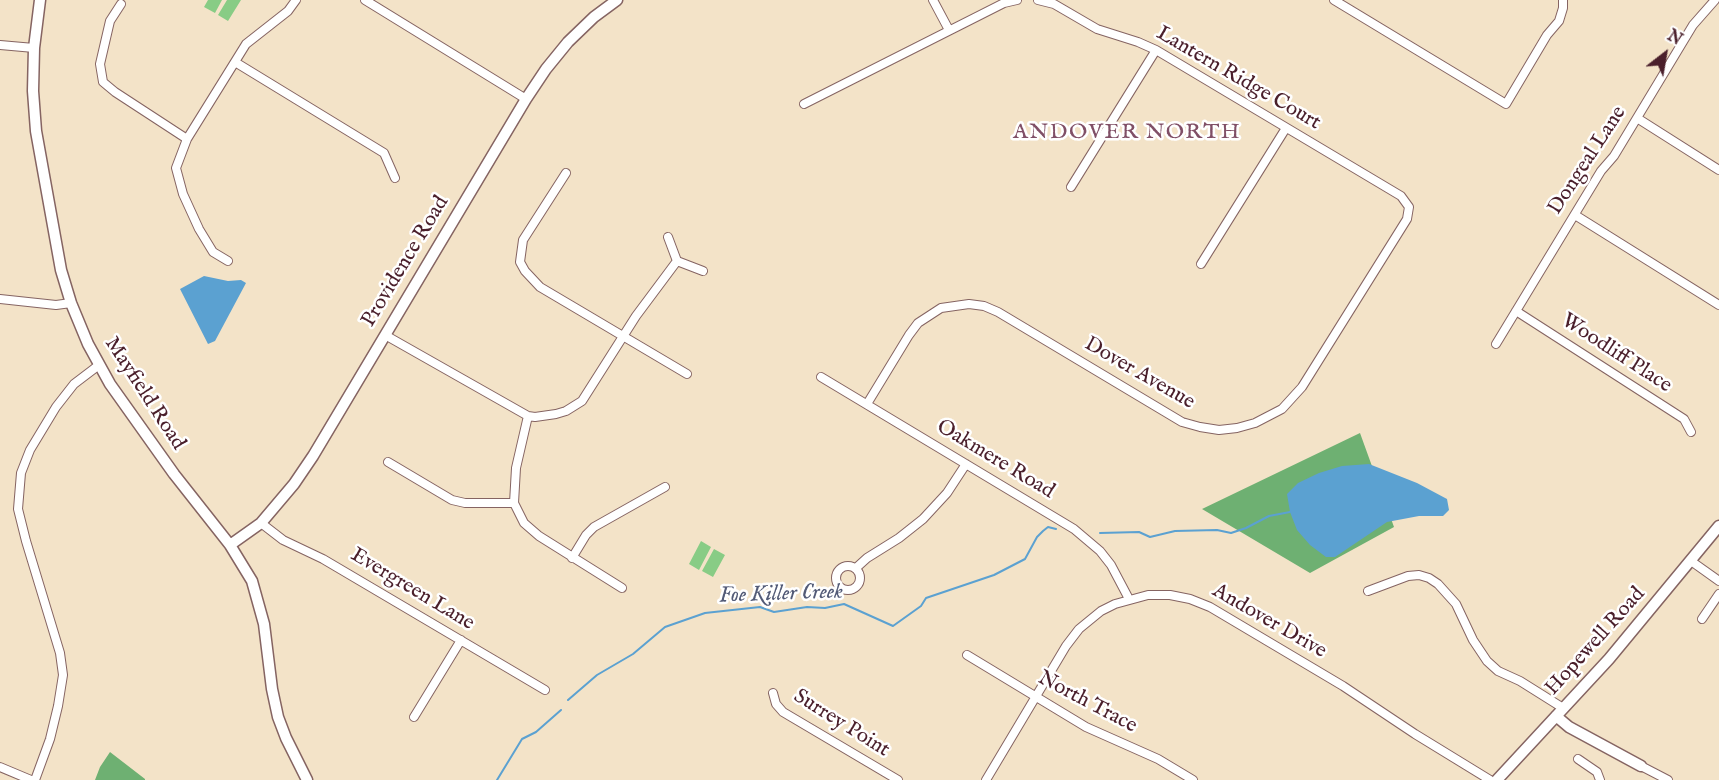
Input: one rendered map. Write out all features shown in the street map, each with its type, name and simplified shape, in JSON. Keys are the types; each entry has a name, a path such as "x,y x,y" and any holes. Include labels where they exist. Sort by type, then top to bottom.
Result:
{"street":[{"name":"Mayfield Road","path":"40,0 34,48 33,91 36,131 62,270 71,303 110,384 152,444 230,544 252,580 264,624 278,717 307,780"},
{"path":"228,261 213,252 199,229 183,194 176,168 186,139 246,44 288,11 296,0"},
{"path":"366,0 526,99"},
{"name":"Providence Road","path":"230,544 261,523 294,484 313,456 546,69 568,42 594,17 618,0"},
{"path":"933,0 949,30"},
{"path":"804,104 1004,3 1017,0"},
{"name":"Lantern Ridge Court","path":"1038,0 1054,4 1097,29 1156,50 1401,196 1409,207"},
{"path":"1334,0 1506,104 1559,21 1563,0"},
{"name":"Dongeal Lane","path":"1496,344 1694,25 1715,0"},
{"path":"121,4 110,21 100,64 103,81 115,93 186,139"},
{"path":"0,45 34,48"},
{"path":"1071,187 1156,50"},
{"path":"235,62 384,153 395,178"},
{"path":"1637,118 1719,170"},
{"path":"1201,264 1286,128"},
{"path":"566,173 523,240 520,262 525,271 540,286 687,374"},
{"name":"Dover Avenue","path":"867,404 918,323 941,308 969,304 984,306 998,312 1182,422 1219,430 1255,423 1282,408 1302,387 1407,219 1409,207"},
{"path":"1575,215 1719,305"},
{"path":"668,237 677,261 703,271"},
{"path":"385,335 528,416 535,417 566,411 582,401 636,316 677,261"},
{"path":"0,299 56,305 71,303"},
{"name":"Woodliff Place","path":"1516,311 1684,419 1691,432"},
{"path":"0,766 33,780 50,739 63,675 60,653 18,509 21,473 30,450 56,407 74,384 99,364"},
{"name":"Oakmere Road","path":"821,376 1085,537 1111,565 1129,599"},
{"path":"528,416 516,468 514,503 524,523 572,558 622,588"},
{"path":"388,462 452,500 514,503"},
{"path":"856,568 923,519 947,493 966,464"},
{"path":"572,558 586,535 594,527 665,487"},
{"name":"Evergreen Lane","path":"261,523 283,540 323,559 545,690"},
{"name":"Hopewell Road","path":"1497,780 1609,659 1719,526"},
{"path":"1691,561 1719,581"},
{"path":"1368,591 1408,576 1419,575 1429,578 1438,584 1456,604 1473,640 1487,661 1498,671 1520,681 1560,712 1569,727 1668,780"},
{"path":"1702,619 1719,594"},
{"name":"Andover Drive","path":"986,780 1066,646 1079,629 1101,611 1129,599 1148,595 1170,595 1190,599 1210,607 1343,686 1415,735 1490,780"},
{"path":"414,717 461,640"},
{"name":"North Trace","path":"966,655 1086,727 1158,759 1193,780"},
{"name":"Surrey Point","path":"773,693 776,704 783,712 898,780"},
{"path":"1578,759 1597,772 1600,780"}],"green space":[{"path":"208,0 222,0 215,13 204,7"},
{"path":"227,0 241,0 228,21 218,15"},
{"path":"1360,433 1394,527 1310,573 1202,509"},
{"path":"701,541 711,547 699,570 689,564"},
{"path":"714,549 725,555 713,577 702,571"},
{"path":"110,752 145,779 145,780 95,780"}],"water":[{"path":"204,276 228,281 241,280 246,283 215,341 208,344 180,289"},
{"path":"1369,464 1417,483 1447,499 1449,510 1443,516 1419,516 1387,522 1335,557 1326,557 1310,545 1297,530 1290,512 1287,494 1298,483 1319,473 1342,466"}],"waterway":[{"name":"Foe Killer Creek","path":"1100,533 1139,532 1150,537 1175,531 1217,530 1231,533 1269,516 1290,512"},
{"name":"Foe Killer Creek","path":"568,700 597,675 633,654 665,627 705,613 760,607 774,612 807,607 825,608 844,604 893,626 921,606 926,598 994,575 1025,559 1037,537 1043,531 1048,527 1056,529"},
{"name":"Foe Killer Creek","path":"497,780 522,739 536,732 561,710"}],"district":[{"name":"ANDOVER NORTH","path":"1127,133"}]}
